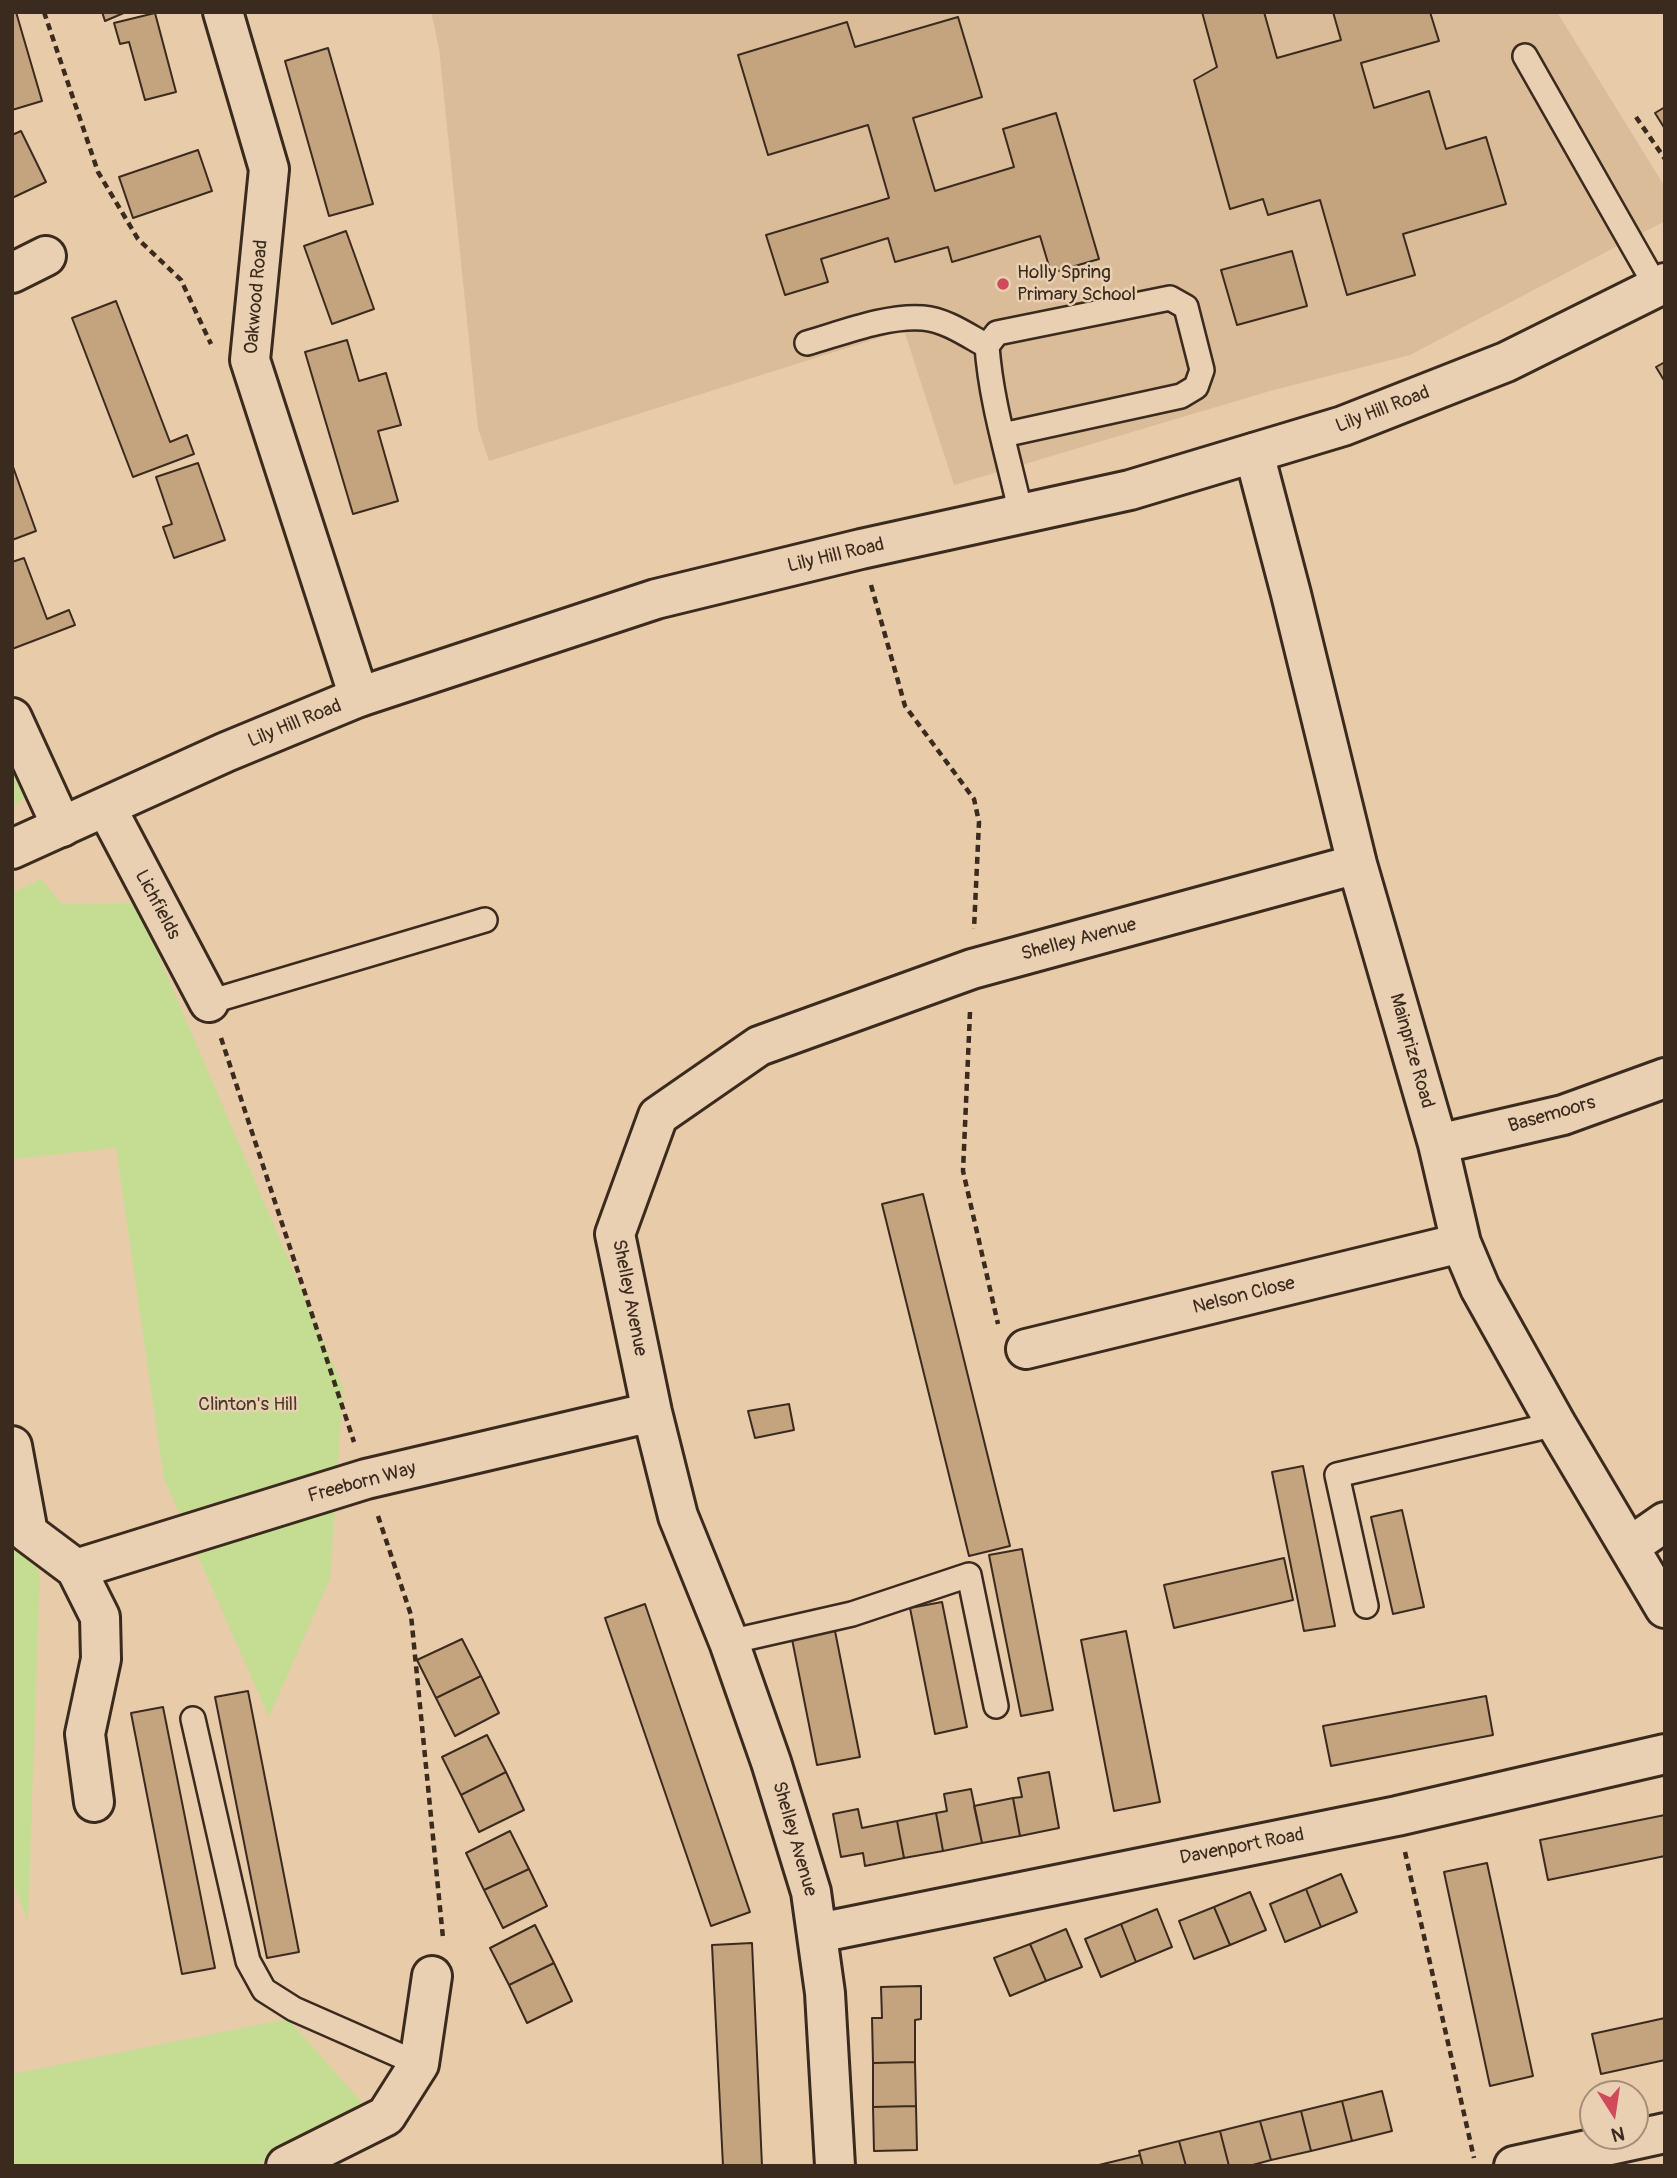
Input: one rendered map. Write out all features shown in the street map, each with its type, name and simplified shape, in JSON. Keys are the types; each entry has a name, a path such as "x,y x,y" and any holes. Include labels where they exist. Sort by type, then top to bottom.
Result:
{"street":[{"name":"Oakwood Road","path":"223,12 269,169 250,360 359,697"},
{"path":"12,273 47,256"},
{"name":"Lily Hill Road","path":"12,849 226,752 359,697 656,599 861,549 1130,490 1343,426 1506,362 1661,286"},
{"name":"Mainprize Road","path":"1254,453 1357,864 1438,1144 1461,1243 1480,1288 1556,1424 1665,1608"},
{"path":"12,718 62,827"},
{"name":"Lichfields","path":"106,807 209,1002"},
{"name":"Shelley Avenue","path":"835,2166 825,1993 811,1892 771,1762 729,1642 678,1516 652,1412 615,1234 658,1116 759,1046 972,969 1357,864"},
{"name":"Basemoors","path":"1438,1144 1563,1115 1665,1078"},
{"name":"Nelson Close","path":"1026,1349 1461,1243"},
{"name":"Freeborn Way","path":"76,1569 366,1479 652,1412"},
{"path":"12,1446 28,1533 76,1569 100,1617 101,1659 85,1734 94,1802"},
{"path":"1629,1547 1665,1522"},
{"name":"Davenport Road","path":"818,1933 1397,1816 1665,1754"},
{"path":"286,2166 386,2116 419,2064 432,1976"},
{"path":"1514,2166 1665,2133"}],"lane":[{"path":"1525,56 1661,286"},
{"path":"1003,435 1181,396 1196,387 1202,370 1186,307 1170,298 997,333 987,346 989,372 1003,435 1021,514"},
{"path":"807,343 898,318 925,318 956,328 987,346"},
{"path":"209,1002 485,920"},
{"path":"1366,1606 1337,1475 1556,1424"},
{"path":"729,1642 852,1614 969,1575 996,1706"},
{"path":"193,1719 248,1961 264,1990 294,2009 419,2064"}],"path":[{"path":"44,12 98,172 138,239 181,280 226,376 257,381"},
{"path":"1636,117 1665,159"},
{"path":"209,1002 411,1615 443,1942 432,1976"},
{"path":"1397,1816 1476,2166"}],"shaded area":[{"name":"Holly Spring Primary School","path":"431,12 1557,12 1665,187 1665,221 1410,355 1270,391 954,485 904,330 489,461 478,428 439,48"}],"green space":[{"path":"12,762 28,794 12,809"},
{"name":"Clinton's Hill","path":"41,879 62,904 136,903 343,1387 330,1579 269,1717 164,1479 116,1148 12,1159 12,893"},
{"path":"12,1536 40,1573 28,1921 12,1881"},
{"path":"288,2019 365,2106 254,2166 12,2166 12,2074"}],"building":[{"path":"12,12 16,12 42,101 12,110"},
{"path":"102,12 126,12 105,21"},
{"path":"1202,12 1264,12 1277,58 1341,40 1333,12 1430,12 1439,41 1361,63 1374,108 1429,91 1446,149 1486,137 1506,204 1403,234 1415,275 1347,295 1320,200 1268,215 1263,199 1230,209 1194,80 1217,67"},
{"path":"155,13 176,92 145,100 129,42 120,44 114,23"},
{"path":"958,17 982,97 913,118 935,191 1014,167 1003,129 1056,113 1099,259 1051,273 1040,236 952,262 948,247 895,262 888,238 821,259 828,282 785,295 766,235 889,198 868,125 768,155 738,55 847,22 855,47"},
{"path":"328,48 373,204 329,216 285,61"},
{"path":"1665,107 1665,129 1655,113"},
{"path":"21,131 46,182 12,198 12,135"},
{"path":"198,150 212,191 133,218 119,177"},
{"path":"346,231 374,309 332,324 304,246"},
{"path":"1292,251 1307,306 1237,325 1221,270"},
{"path":"116,301 170,442 187,435 194,454 133,477 72,318"},
{"path":"347,340 359,381 386,373 401,425 378,431 398,501 353,514 305,352"},
{"path":"1665,362 1665,382 1656,367"},
{"path":"198,463 225,540 174,558 163,527 172,524 156,477"},
{"path":"12,464 36,531 12,540"},
{"path":"24,558 47,619 69,610 75,625 12,649 12,562"},
{"path":"923,1194 1010,1546 969,1556 882,1204"},
{"path":"789,1404 794,1430 755,1438 748,1411"},
{"path":"1303,1466 1335,1626 1304,1631 1272,1472"},
{"path":"1402,1510 1424,1607 1393,1614 1371,1517"},
{"path":"1022,1549 1053,1710 1021,1716 989,1555"},
{"path":"1284,1558 1293,1600 1174,1628 1164,1585"},
{"path":"942,1602 967,1727 935,1734 910,1608"},
{"path":"645,1604 750,1912 711,1926 605,1618"},
{"path":"834,1626 860,1757 817,1765 791,1634"},
{"path":"1126,1631 1160,1802 1114,1811 1081,1640"},
{"path":"462,1639 481,1676 436,1698 417,1660"},
{"path":"481,1676 499,1713 455,1736 436,1698"},
{"path":"248,1691 299,1952 267,1958 215,1697"},
{"path":"1486,1696 1493,1735 1331,1766 1323,1726"},
{"path":"163,1707 215,1968 182,1974 131,1713"},
{"path":"487,1735 506,1772 461,1795 442,1757"},
{"path":"506,1772 524,1810 479,1832 461,1795"},
{"path":"1049,1772 1059,1828 1020,1836 1013,1798 1022,1797 1018,1778"},
{"path":"971,1789 982,1843 943,1851 936,1813 947,1811 944,1794"},
{"path":"1013,1798 1020,1836 982,1843 974,1806"},
{"path":"858,1809 862,1828 897,1821 904,1858 865,1866 863,1853 841,1857 833,1814"},
{"path":"936,1813 943,1851 904,1858 897,1821"},
{"path":"1665,1815 1665,1856 1548,1880 1540,1840"},
{"path":"510,1831 529,1869 484,1890 466,1853"},
{"path":"1487,1863 1533,2076 1490,2086 1444,1872"},
{"path":"529,1869 547,1906 503,1928 484,1890"},
{"path":"1341,1874 1357,1912 1321,1927 1306,1889"},
{"path":"1306,1889 1321,1927 1285,1942 1270,1904"},
{"path":"1250,1892 1266,1930 1230,1945 1214,1907"},
{"path":"1214,1907 1230,1945 1194,1959 1179,1921"},
{"path":"1157,1909 1172,1947 1136,1962 1121,1924"},
{"path":"1121,1924 1136,1962 1101,1977 1085,1939"},
{"path":"535,1925 554,1963 509,1985 490,1948"},
{"path":"1066,1929 1082,1967 1046,1981 1030,1944"},
{"path":"752,1943 762,2166 723,2166 712,1945"},
{"path":"1030,1944 1046,1981 1010,1996 994,1958"},
{"path":"554,1963 572,2001 527,2023 509,1985"},
{"path":"921,1986 921,2019 915,2020 915,2062 873,2063 872,2018 882,2018 881,1987"},
{"path":"1665,2018 1665,2060 1601,2074 1592,2034"},
{"path":"915,2062 916,2106 873,2107 873,2063"},
{"path":"1382,2091 1392,2131 1352,2141 1342,2101"},
{"path":"1342,2101 1352,2141 1311,2151 1301,2111"},
{"path":"916,2106 917,2150 874,2151 873,2107"},
{"path":"1301,2111 1311,2151 1271,2160 1260,2121"},
{"path":"1260,2121 1271,2160 1249,2166 1229,2166 1220,2131"},
{"path":"1220,2131 1229,2166 1186,2166 1179,2141"},
{"path":"1179,2141 1186,2166 1143,2166 1139,2151"},
{"path":"1140,2155 1143,2166 1099,2165"}],"place":[{"name":"Holly Spring Primary School","path":"1003,284"}]}
